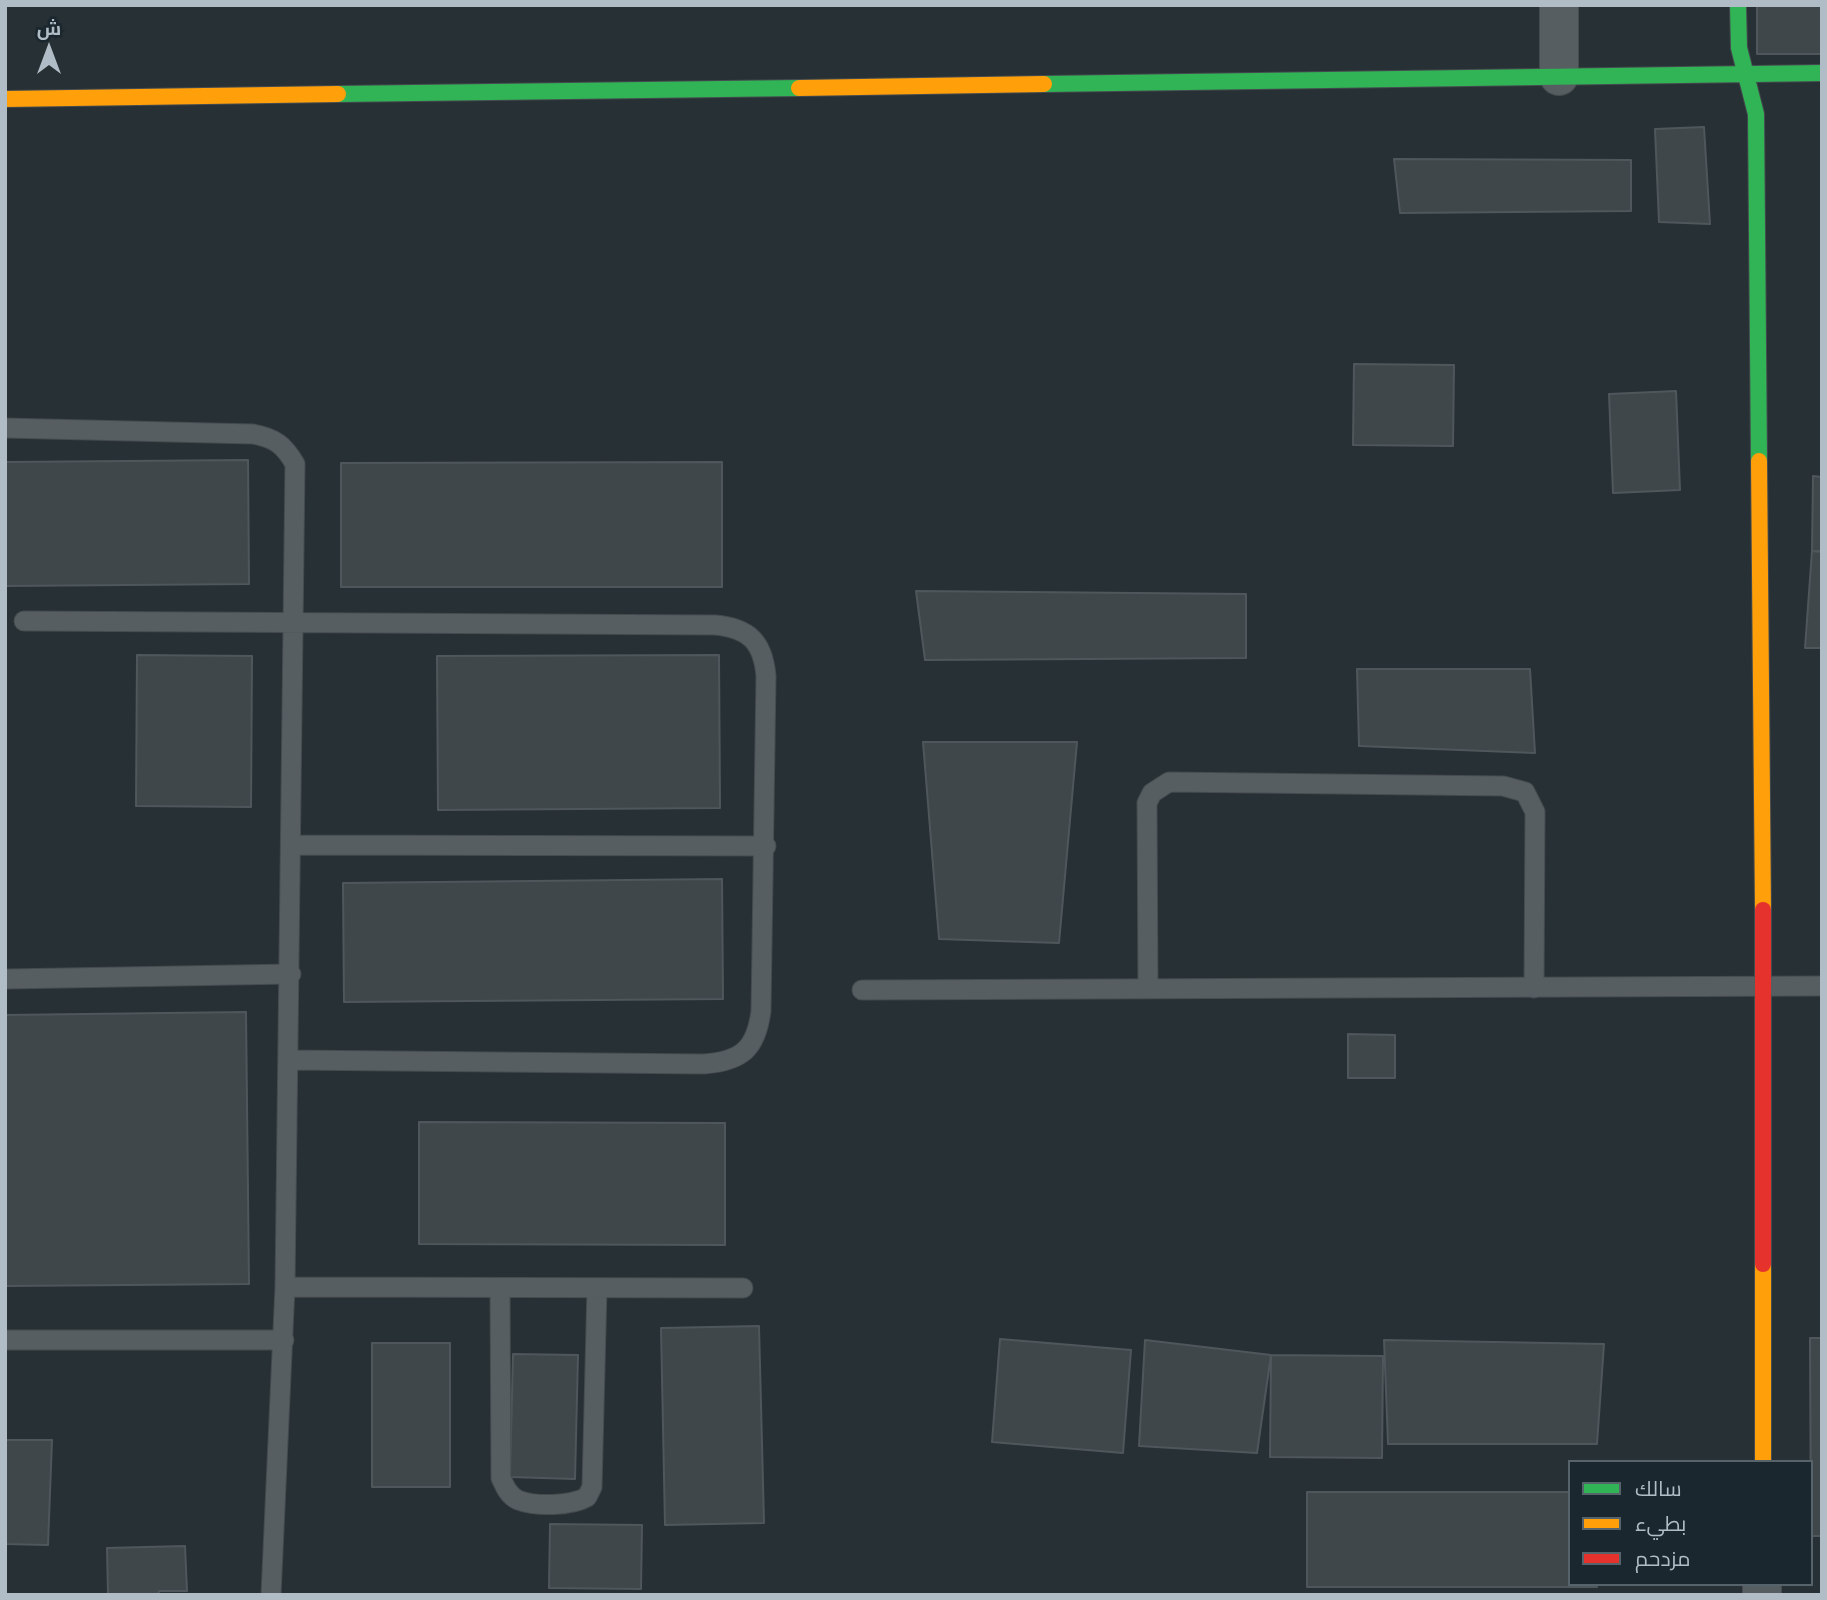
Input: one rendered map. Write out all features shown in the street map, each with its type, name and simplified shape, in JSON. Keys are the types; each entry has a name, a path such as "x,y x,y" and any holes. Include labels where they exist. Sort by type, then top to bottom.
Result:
{"street":[{"path":"1559,5 1559,76"},
{"path":"1738,5 1739,48 1756,114 1764,986 1763,1460"},
{"path":"5,99 1822,73"}],"lane":[{"path":"5,428 253,434 271,437 286,448 295,464 284,1340 271,1595"},
{"path":"24,621 735,626 754,637 764,656 766,846 758,1033 746,1051 726,1062 289,1060"},
{"path":"1147,989 1147,803 1152,793 1169,782 1503,786 1525,793 1535,812 1534,988"},
{"path":"292,845 766,846"},
{"path":"7,979 290,974"},
{"path":"862,990 1822,986"},
{"path":"285,1287 743,1288"},
{"path":"500,1288 501,1478 507,1491 518,1500 567,1503 587,1497 592,1487 597,1288"},
{"path":"5,1340 284,1340"}],"building":[{"path":"1757,5 1822,5 1822,54 1757,54"},
{"path":"1704,127 1710,224 1659,222 1655,129"},
{"path":"1394,159 1631,160 1631,211 1400,213"},
{"path":"1354,364 1454,365 1453,446 1353,445"},
{"path":"1676,391 1680,490 1613,493 1609,394"},
{"path":"248,460 249,584 5,586 5,462"},
{"path":"722,462 722,587 341,587 341,463"},
{"path":"1813,476 1822,477 1822,551 1812,551"},
{"path":"1812,551 1822,552 1822,648 1805,648"},
{"path":"916,591 1246,594 1246,658 925,660"},
{"path":"137,655 252,656 251,807 136,806"},
{"path":"719,655 720,808 438,810 437,656"},
{"path":"1357,669 1530,669 1535,753 1359,746"},
{"path":"923,742 1077,742 1059,943 939,939"},
{"path":"722,879 723,999 344,1002 343,883"},
{"path":"246,1012 249,1284 5,1286 5,1015"},
{"path":"1348,1034 1395,1035 1395,1078 1348,1078"},
{"path":"419,1122 725,1123 725,1245 419,1244"},
{"path":"759,1326 764,1523 665,1525 661,1328"},
{"path":"1810,1338 1822,1338 1822,1536 1813,1536 1813,1460 1811,1460"},
{"path":"1000,1339 1131,1350 1123,1453 992,1442"},
{"path":"1145,1340 1271,1355 1257,1453 1139,1446"},
{"path":"1384,1340 1604,1344 1597,1444 1388,1444"},
{"path":"372,1343 450,1343 450,1487 372,1487"},
{"path":"513,1354 578,1355 575,1479 510,1477"},
{"path":"1271,1355 1383,1356 1382,1458 1270,1457"},
{"path":"5,1440 52,1440 48,1545 5,1544"},
{"path":"1307,1492 1568,1492 1568,1586 1597,1586 1597,1587 1307,1587"},
{"path":"550,1524 642,1525 641,1589 549,1588"},
{"path":"185,1546 187,1591 159,1591 158,1595 108,1595 107,1548"}],"traffic: fast":[{"path":"1738,5 1739,48 1756,114 1759,461"},
{"path":"1044,84 1822,73"},
{"path":"338,94 799,88"}],"traffic: slow":[{"path":"799,88 1044,84"},
{"path":"5,99 338,94"},
{"path":"1759,461 1763,910"},
{"path":"1763,1264 1763,1460"}],"traffic: jam":[{"path":"1763,910 1763,1264"}]}
